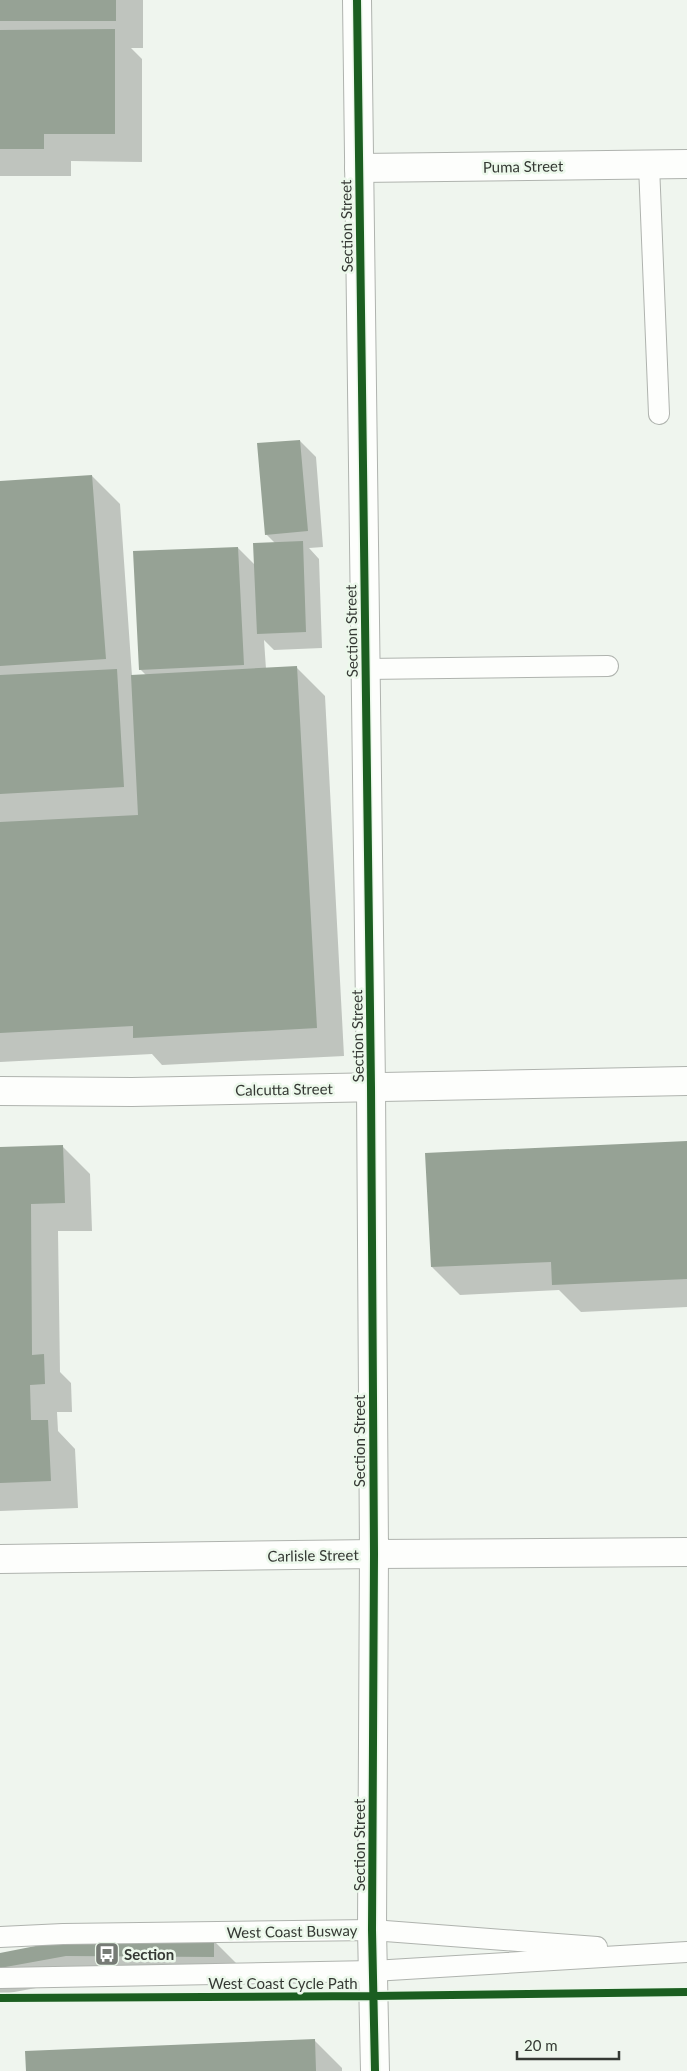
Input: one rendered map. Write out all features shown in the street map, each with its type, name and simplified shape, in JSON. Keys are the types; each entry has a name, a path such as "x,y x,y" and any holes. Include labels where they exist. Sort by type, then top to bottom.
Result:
{"street":[{"name":"Section Street","path":"358,0 371,1087 374,1554 372,1930 374,2071"},
{"name":"Puma Street","path":"359,168 687,164"},
{"name":"Calcutta Street","path":"0,1090 132,1092 687,1082"},
{"name":"Carlisle Street","path":"0,1560 374,1554 687,1552"}],"lane":[{"path":"649,165 659,414"},
{"path":"365,669 608,666"},
{"name":"West Coast Busway","path":"0,1937 63,1934 372,1930 680,1952"},
{"name":"West Coast Busway","path":"0,1978 373,1971 680,1952"}],"building":[{"path":"0,0 116,0 116,21 0,21"},
{"path":"115,29 115,134 44,134 44,149 0,149 0,30"},
{"path":"300,440 308,531 265,535 257,443"},
{"path":"92,475 106,659 0,666 0,481"},
{"path":"303,541 306,632 257,634 253,543"},
{"path":"238,547 244,665 139,670 133,551"},
{"path":"297,666 317,1028 133,1038 133,1026 0,1033 0,822 138,815 131,675"},
{"path":"117,669 124,787 0,794 0,675"},
{"path":"687,1141 687,1279 552,1285 551,1262 431,1267 425,1153"},
{"path":"63,1145 65,1203 31,1204 32,1355 44,1354 45,1384 30,1385 31,1420 48,1420 51,1481 0,1483 0,1147"},
{"name":"Section","path":"214,1940 214,1957 66,1956 0,1968 0,1953 61,1941"},
{"path":"315,2039 316,2071 26,2071 25,2051"}],"cycle path":[{"path":"357,0 371,1087 374,1554 372,1930 375,2071"},
{"name":"West Coast Cycle Path","path":"0,1998 687,1992"}],"place":[{"name":"Section","path":"107,1954"}]}
